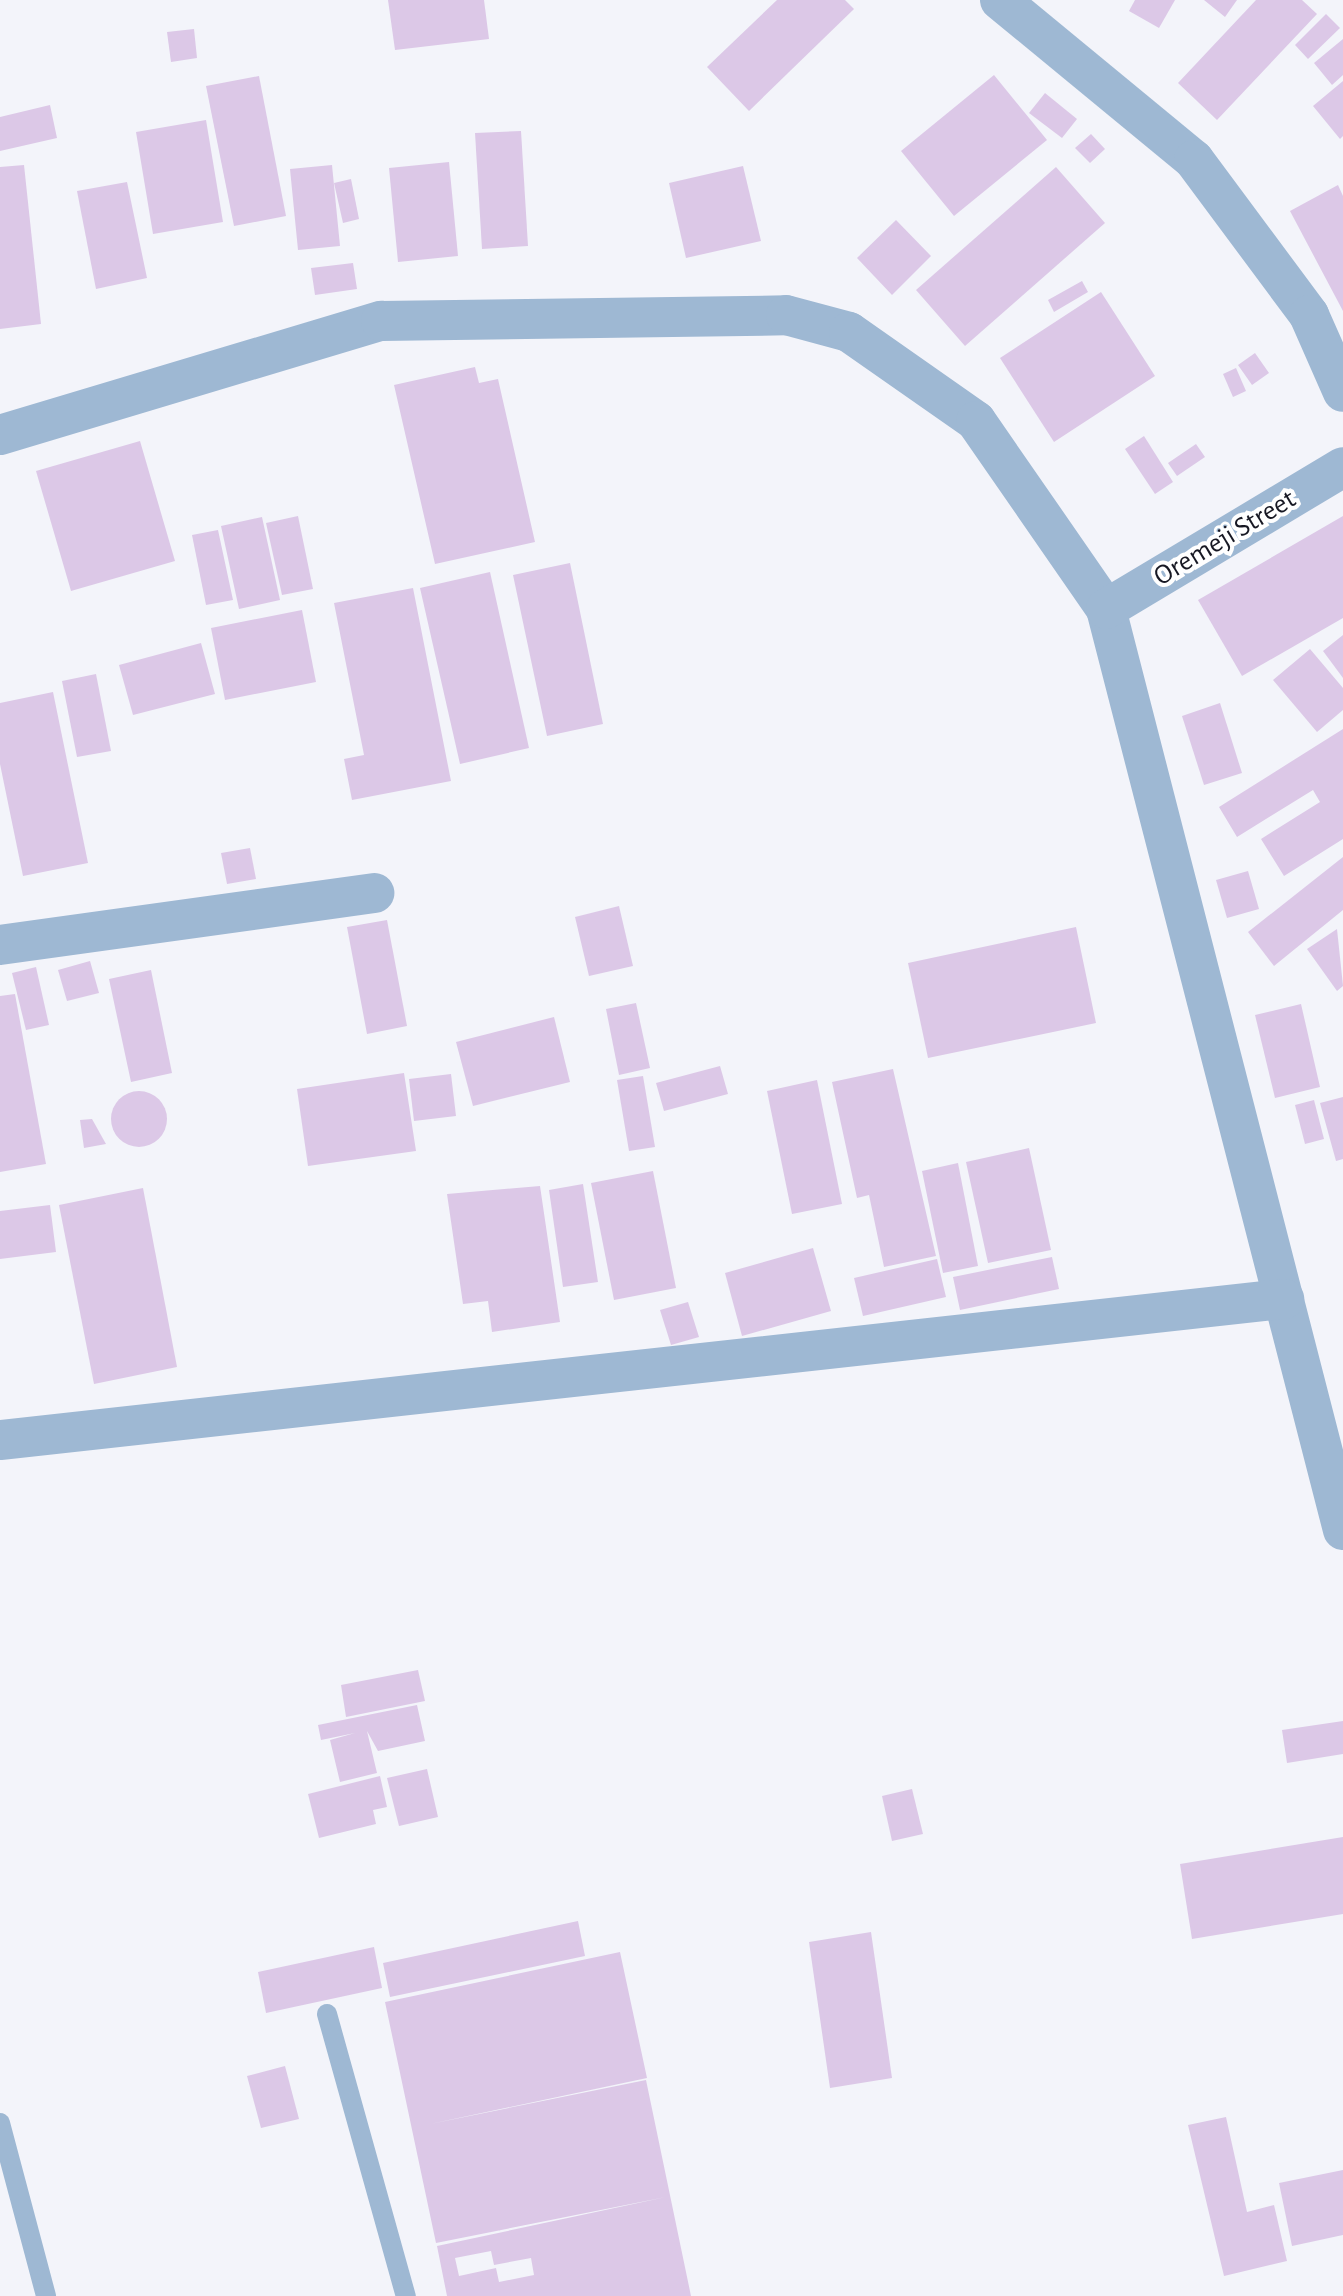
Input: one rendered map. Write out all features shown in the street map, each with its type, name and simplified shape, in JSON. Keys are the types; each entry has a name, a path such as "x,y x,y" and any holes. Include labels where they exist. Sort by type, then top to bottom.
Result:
{"street":[{"path":"1000,0 1194,160 1309,315 1343,392"},
{"path":"0,435 381,321 786,315 849,332 976,421 1106,609 1343,1530"},
{"name":"Oremeji Street","path":"1106,609 1343,467"},
{"path":"0,945 374,893"},
{"path":"0,1440 1284,1299"}],"lane":[{"path":"327,2014 406,2296"},
{"path":"0,2124 46,2296"}],"building":[{"path":"388,0 484,0 489,39 395,50"},
{"path":"777,0 845,0 854,9 749,111 707,67"},
{"path":"1135,0 1175,0 1159,28 1129,11"},
{"path":"1204,0 1237,0 1225,17"},
{"path":"1256,0 1302,0 1317,14 1217,120 1178,83"},
{"path":"1326,14 1340,28 1308,59 1295,45"},
{"path":"194,29 197,58 171,62 167,32"},
{"path":"1343,39 1343,75 1332,85 1314,63"},
{"path":"994,75 1047,140 954,216 901,151"},
{"path":"259,76 286,216 234,226 206,86"},
{"path":"1343,81 1343,136 1340,139 1313,106"},
{"path":"1045,93 1077,119 1062,138 1029,113"},
{"path":"50,105 57,138 0,151 0,117"},
{"path":"206,120 223,222 153,234 136,132"},
{"path":"521,131 528,246 482,249 475,133"},
{"path":"1091,134 1105,149 1090,163 1075,148"},
{"path":"449,162 458,256 398,262 389,168"},
{"path":"24,165 41,324 0,329 0,167"},
{"path":"332,165 340,246 298,250 290,169"},
{"path":"743,166 761,241 686,258 669,183"},
{"path":"1056,167 1105,223 965,346 916,290"},
{"path":"351,179 359,219 343,223 334,183"},
{"path":"127,182 147,278 96,289 77,191"},
{"path":"1338,185 1343,196 1343,311 1290,211"},
{"path":"896,220 931,256 892,295 857,258"},
{"path":"353,263 357,289 315,295 311,268"},
{"path":"1082,281 1088,292 1054,312 1048,300"},
{"path":"1101,292 1155,376 1054,442 1000,358"},
{"path":"1255,353 1269,373 1252,385 1238,365"},
{"path":"475,367 479,383 498,379 535,542 435,564 394,385"},
{"path":"1236,368 1246,391 1233,397 1223,374"},
{"path":"1144,436 1173,482 1155,494 1125,449"},
{"path":"140,441 175,561 71,591 36,471"},
{"path":"1196,444 1205,457 1177,476 1168,463"},
{"path":"298,516 313,589 282,595 266,523"},
{"path":"1343,516 1343,618 1242,676 1198,600"},
{"path":"262,517 280,600 239,609 221,526"},
{"path":"218,530 233,600 206,605 192,535"},
{"path":"570,563 603,724 547,736 513,575"},
{"path":"490,572 529,748 460,764 420,588"},
{"path":"413,588 451,781 352,800 344,759 364,755 334,603"},
{"path":"302,610 316,682 225,700 211,628"},
{"path":"1343,635 1343,678 1323,651"},
{"path":"201,643 215,694 133,715 119,665"},
{"path":"1310,649 1343,688 1343,710 1317,732 1273,680"},
{"path":"96,674 111,751 77,757 62,681"},
{"path":"53,692 88,863 23,876 0,764 0,703"},
{"path":"1220,703 1242,773 1204,785 1182,716"},
{"path":"1343,729 1343,839 1284,876 1261,839 1320,802 1313,790 1237,837 1219,807"},
{"path":"250,848 256,879 227,884 221,853"},
{"path":"1343,857 1343,910 1274,966 1248,932"},
{"path":"1248,871 1259,909 1227,918 1216,880"},
{"path":"619,906 633,966 589,976 575,917"},
{"path":"387,920 407,1026 367,1034 347,927"},
{"path":"1076,927 1096,1023 928,1058 908,963"},
{"path":"1337,929 1343,986 1337,991 1307,949"},
{"path":"90,961 99,993 67,1001 58,970"},
{"path":"36,967 49,1025 26,1030 12,973"},
{"path":"151,970 172,1073 131,1082 109,979"},
{"path":"15,994 46,1164 0,1172 0,996"},
{"path":"636,1003 650,1068 619,1075 606,1009"},
{"path":"1301,1004 1320,1087 1275,1098 1255,1015"},
{"path":"554,1017 570,1082 473,1106 456,1042"},
{"path":"720,1066 728,1094 664,1111 656,1083"},
{"path":"893,1069 936,1256 884,1267 869,1195 857,1198 832,1082"},
{"path":"404,1073 416,1151 308,1166 297,1089"},
{"path":"451,1074 456,1116 414,1121 409,1079"},
{"path":"643,1076 655,1147 629,1151 617,1080"},
{"path":"817,1080 842,1204 792,1214 767,1091"},
{"path":"139,1091 159,1099 167,1119 159,1139 139,1147 119,1139 111,1119 119,1099"},
{"path":"1343,1097 1343,1159 1336,1161 1320,1103"},
{"path":"1314,1100 1324,1139 1305,1144 1295,1105"},
{"path":"92,1119 106,1144 84,1148 80,1120"},
{"path":"1029,1148 1051,1250 988,1263 966,1162"},
{"path":"958,1163 978,1266 943,1273 922,1171"},
{"path":"653,1171 676,1288 614,1300 591,1183"},
{"path":"583,1184 598,1282 563,1287 549,1190"},
{"path":"540,1186 560,1322 492,1332 488,1301 463,1304 447,1194"},
{"path":"143,1188 177,1367 94,1384 59,1205"},
{"path":"50,1205 56,1252 0,1259 0,1211"},
{"path":"813,1248 831,1311 742,1336 725,1273"},
{"path":"1052,1257 1059,1289 960,1310 953,1277"},
{"path":"937,1259 946,1297 863,1316 854,1278"},
{"path":"688,1302 699,1337 671,1345 660,1310"},
{"path":"418,1670 425,1701 346,1717 341,1685"},
{"path":"417,1705 425,1741 378,1751 367,1731 377,1773 340,1782 330,1740 355,1733 321,1740 318,1725"},
{"path":"1343,1721 1343,1754 1287,1763 1282,1730"},
{"path":"427,1769 438,1817 399,1826 387,1778"},
{"path":"380,1776 387,1807 373,1810 376,1824 319,1838 308,1794"},
{"path":"912,1789 923,1834 892,1841 882,1796"},
{"path":"1343,1837 1343,1914 1192,1939 1180,1864"},
{"path":"578,1921 585,1956 390,1997 383,1963"},
{"path":"871,1932 892,2078 830,2088 809,1942"},
{"path":"374,1947 382,1988 266,2013 258,1972"},
{"path":"620,1952 647,2078 430,2124 646,2080 691,2296 447,2296 437,2246 666,2197 436,2243 385,2002","holes":["491,2251 494,2265 531,2258 534,2275 499,2282 496,2268 459,2276 455,2258"]},
{"path":"285,2066 299,2119 261,2128 247,2076"},
{"path":"1226,2117 1247,2212 1274,2205 1287,2261 1224,2276 1188,2125"},
{"path":"1343,2170 1343,2235 1292,2246 1279,2183"}]}
